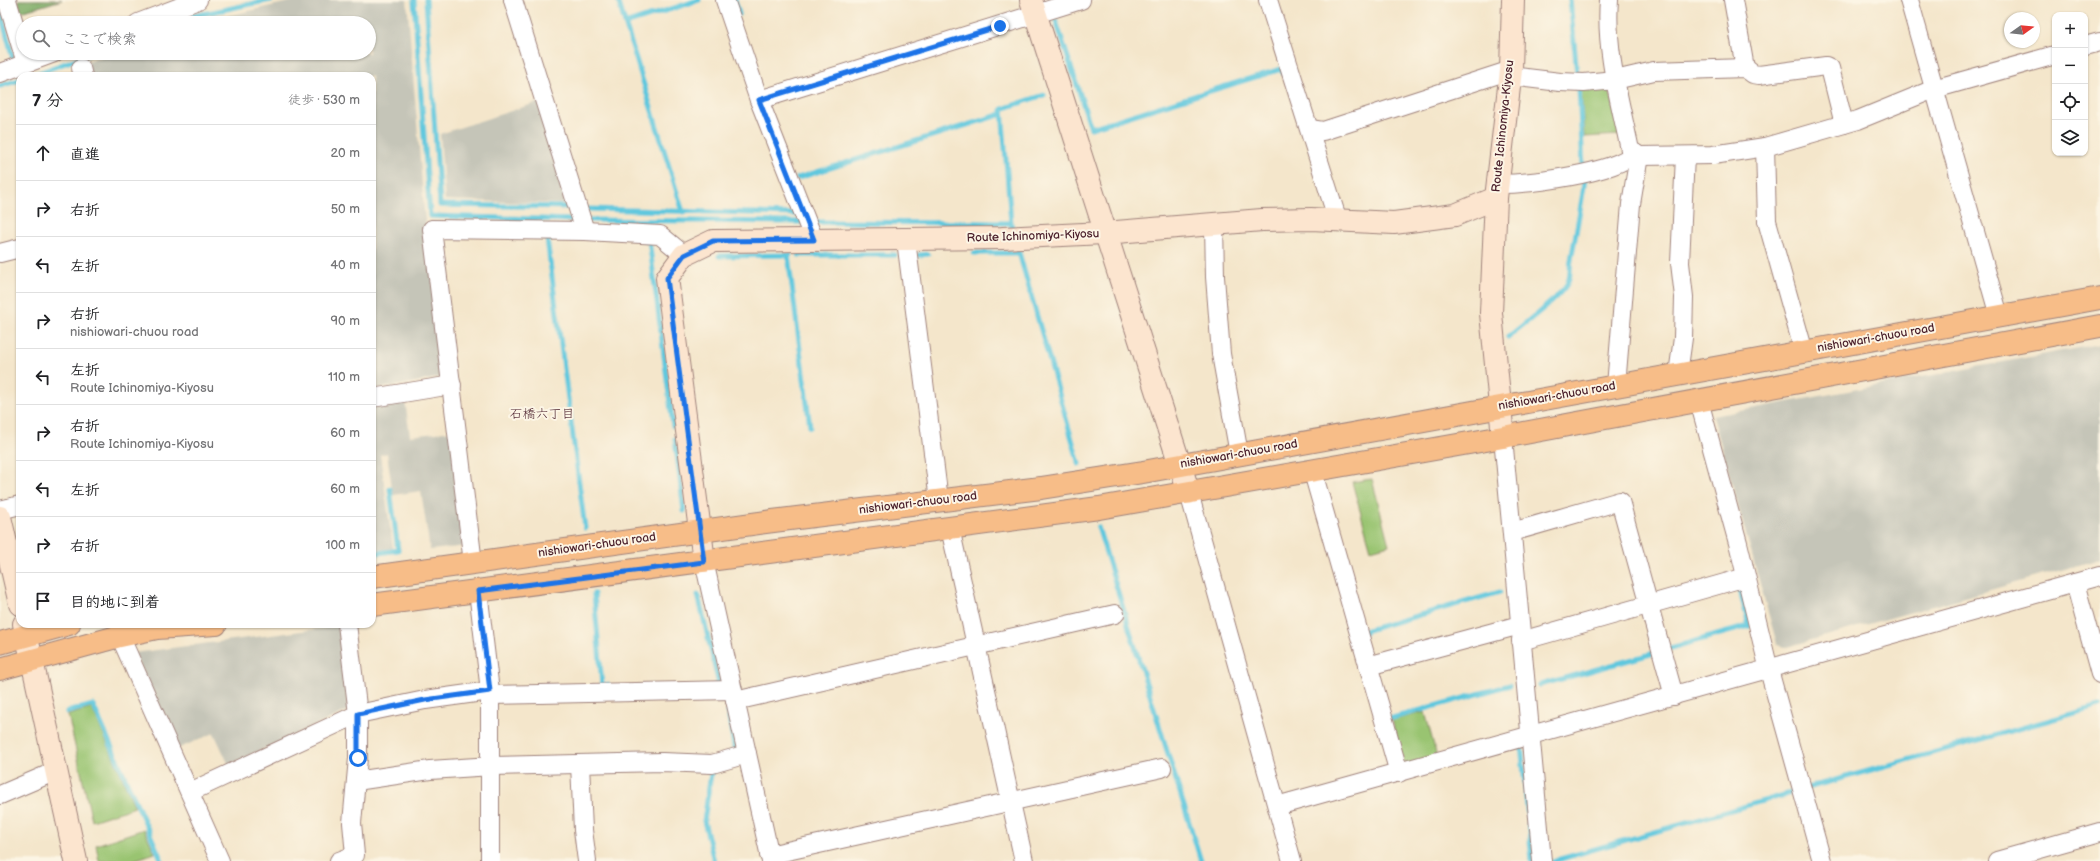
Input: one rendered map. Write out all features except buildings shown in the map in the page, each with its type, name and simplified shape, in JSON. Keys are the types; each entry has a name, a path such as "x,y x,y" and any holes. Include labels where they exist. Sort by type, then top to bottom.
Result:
{"main road":[{"name":"Route Ichinomiya-Kiyosu","path":"704,562 667,278 684,255 713,241 906,240 1012,237 1104,233 1262,220 1394,223 1455,215 1497,191 1510,73 1513,0"},
{"path":"1034,7 1104,233 1189,493"},
{"path":"1497,191 1491,312 1503,437"},
{"name":"nishiowari-chuou road","path":"376,576 700,531 1041,488 1239,454 2100,298"},
{"path":"376,604 704,562 1099,508 1503,437 2100,326"},
{"path":"0,517 16,587"},
{"path":"0,669 120,636 157,628"},
{"path":"0,643 26,629 76,861"}],"street":[{"path":"8,0 16,28"},
{"path":"156,16 198,0"},
{"path":"513,0 585,231"},
{"path":"725,0 759,100 807,218 814,240"},
{"path":"759,100 1034,7 1081,0"},
{"path":"1268,0 1338,221"},
{"path":"1609,0 1609,40 1615,80 1630,150 1637,155"},
{"path":"1733,0 1745,68"},
{"path":"1909,0 1999,316"},
{"path":"2088,45 2100,42"},
{"path":"1497,191 1569,177 1617,164 1637,155 1713,155 1765,147 1844,124 1934,89 2052,56"},
{"path":"0,73 34,60"},
{"path":"1310,129 1323,131 1510,73 1560,82 1584,83 1615,80 1654,71 1745,68 1753,74 1759,75 1826,66 1830,68 1844,124"},
{"path":"1765,147 1767,221 1804,352"},
{"path":"1616,386 1631,204 1637,155"},
{"path":"1678,374 1684,338 1684,297 1680,263 1685,156"},
{"path":"1214,223 1221,354 1239,454"},
{"path":"473,563 432,229 585,231 660,235 684,255"},
{"path":"906,240 939,500"},
{"path":"0,253 16,249"},
{"path":"376,397 452,385"},
{"path":"1699,401 1769,670 1822,861"},
{"path":"1503,437 1542,861"},
{"path":"1312,470 1399,773"},
{"path":"1189,493 1292,861"},
{"path":"1512,532 1620,501 1674,696"},
{"path":"0,510 16,506"},
{"path":"950,528 1024,861"},
{"path":"704,562 770,858 1011,801 1162,768"},
{"path":"1277,806 1530,737 2100,576"},
{"path":"1368,666 1649,604 1746,577"},
{"path":"2075,583 2100,674"},
{"path":"478,591 490,693 492,766 490,861"},
{"path":"190,792 358,714 425,700 490,693 734,696 977,646 1115,614"},
{"path":"339,861 355,855 352,823 356,780 358,714 347,628"},
{"path":"120,636 220,861"},
{"path":"356,780 430,770 492,766 662,762 712,764 747,754"},
{"path":"580,764 583,830 588,861"},
{"path":"0,795 56,772"},
{"path":"1997,861 2100,832"}],"shaded area":[{"path":"298,0 407,0 425,222 445,373 442,377 376,389 376,72 88,72 85,62 92,60 376,60 376,16 226,16"},
{"path":"539,102 572,204 445,200 440,134"},
{"path":"2100,344 2100,559 1783,648 1777,644 1713,416"},
{"path":"405,401 410,436 453,431 467,546 430,550 421,491 393,495 387,453 380,455 393,549 376,551 376,405"},
{"path":"325,628 340,628 349,710 229,765 214,733 177,749 134,653"}],"green space":[{"path":"18,0 62,0 21,12"},
{"path":"1581,88 1609,89 1621,135 1584,137"},
{"path":"1372,479 1389,545 1371,550 1352,482"},
{"path":"92,708 135,807 92,821 68,715"},
{"path":"1425,712 1437,757 1405,767 1392,720"},
{"path":"144,829 155,853 131,861 99,861 96,845"}],"waterway":[{"path":"193,16 271,0"},
{"path":"414,0 430,216 577,220"},
{"path":"426,0 440,205 573,207"},
{"path":"618,0 683,212"},
{"path":"625,24 699,0"},
{"path":"735,0 739,14"},
{"path":"1570,0 1577,75"},
{"path":"0,10 14,63"},
{"path":"1056,21 1091,128 1281,69 1283,73"},
{"path":"41,72 74,60"},
{"path":"0,86 16,81"},
{"path":"1579,88 1583,168"},
{"path":"1011,223 1002,109 1044,95"},
{"path":"798,178 1002,114"},
{"path":"1508,337 1546,307 1567,284 1585,179"},
{"path":"589,209 796,214"},
{"path":"585,220 803,222"},
{"path":"811,222 1011,223 1013,233"},
{"path":"552,239 547,239 585,528"},
{"path":"646,240 649,240 673,426"},
{"path":"1016,242 1079,464"},
{"path":"974,253 1018,253"},
{"path":"919,255 928,254"},
{"path":"788,255 810,427"},
{"path":"719,256 790,255"},
{"path":"799,255 895,255"},
{"path":"675,439 684,511"},
{"path":"376,553 398,550 390,489"},
{"path":"1098,527 1201,861"},
{"path":"1667,649 1749,626 1739,586"},
{"path":"1365,633 1364,631 1500,592"},
{"path":"594,594 602,685 608,685"},
{"path":"698,595 719,684 716,684"},
{"path":"1540,685 1658,652"},
{"path":"1389,719 1510,685"},
{"path":"67,712 93,705 162,861"},
{"path":"1807,788 2100,706"},
{"path":"728,713 735,752"},
{"path":"1521,743 1532,861"},
{"path":"712,767 704,821 714,861"},
{"path":"1553,861 1798,791"}],"district":[{"name":"石橋六丁目","path":"542,414"}],"route":[{"path":"358,758 358,714 470,692 490,691 478,591 704,562 667,278 684,255 713,241 748,239 814,240 807,218 759,100 1000,26"}]}
